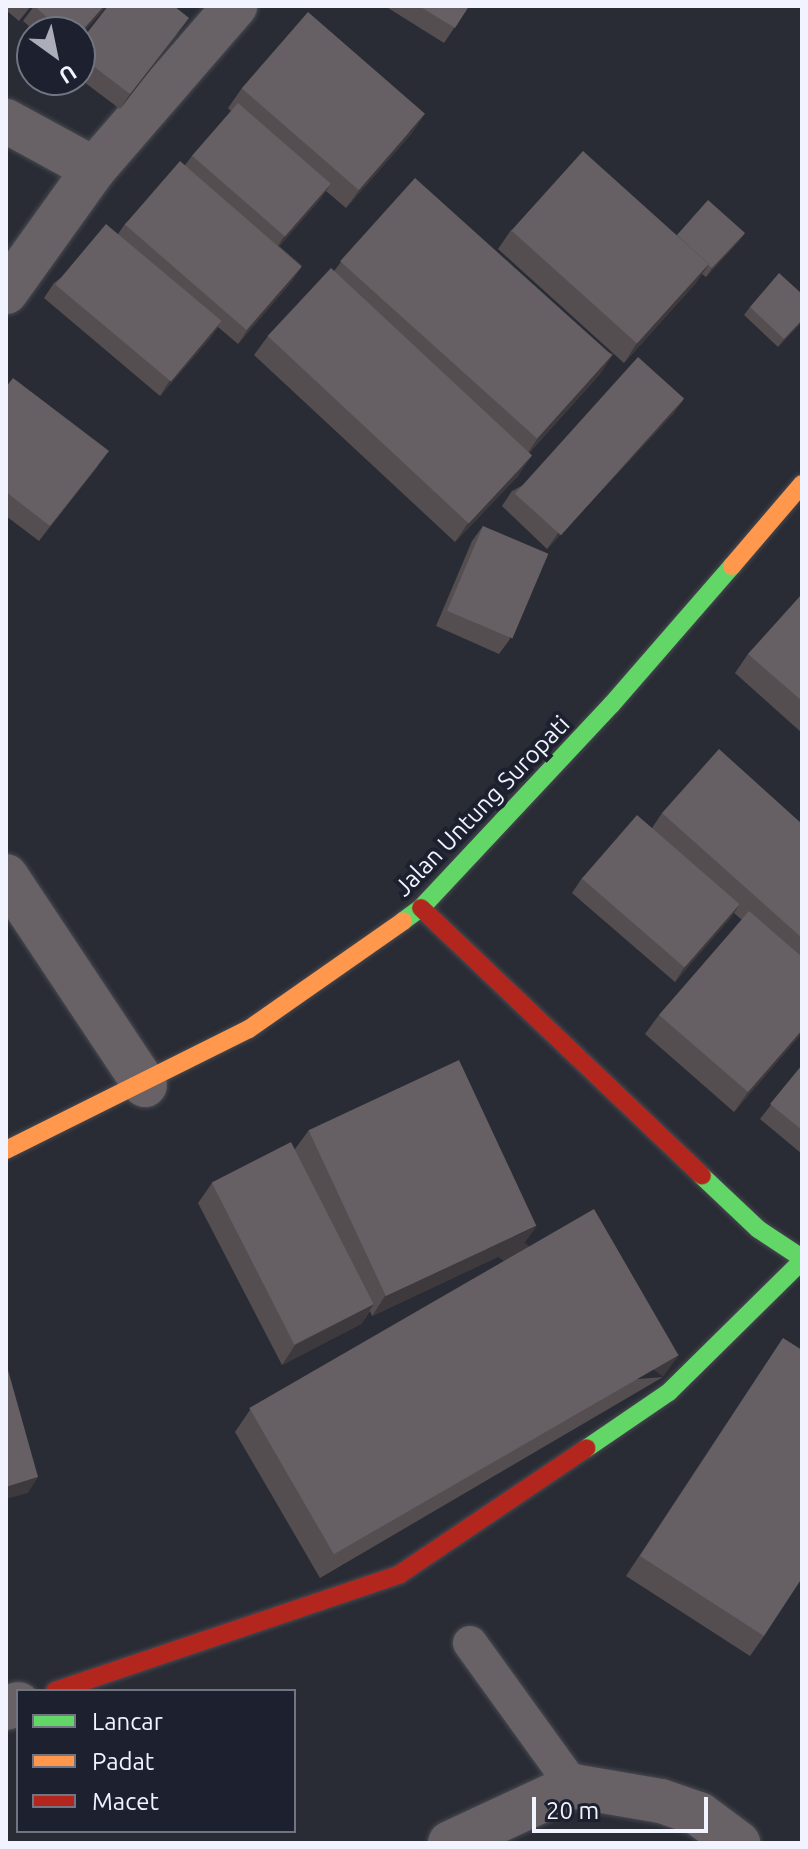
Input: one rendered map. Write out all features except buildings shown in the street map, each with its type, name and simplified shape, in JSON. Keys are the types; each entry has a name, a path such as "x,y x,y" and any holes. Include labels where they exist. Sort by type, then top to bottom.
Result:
{"street":[{"path":"6,292 94,169 235,6"},
{"path":"6,121 94,169"},
{"name":"Jalan Untung Suropati","path":"6,1150 145,1085 249,1029 421,908 612,704 802,484"},
{"path":"6,876 145,1085"},
{"path":"61,1689 400,1574 669,1392 802,1260 758,1229 421,908"},
{"path":"450,1843 573,1786 661,1801 699,1814 738,1843"}],"lane":[{"path":"470,1643 573,1786"}],"traffic: fast":[{"path":"403,921 421,908 612,704 732,566"},
{"path":"702,1176 758,1229 802,1258"},
{"path":"587,1448 669,1392 802,1261"}],"traffic: slow":[{"path":"732,566 802,484"},
{"path":"6,1150 249,1029 403,921"}],"traffic: jam":[{"path":"421,908 702,1176"},
{"path":"61,1689 400,1574 587,1448"}]}
